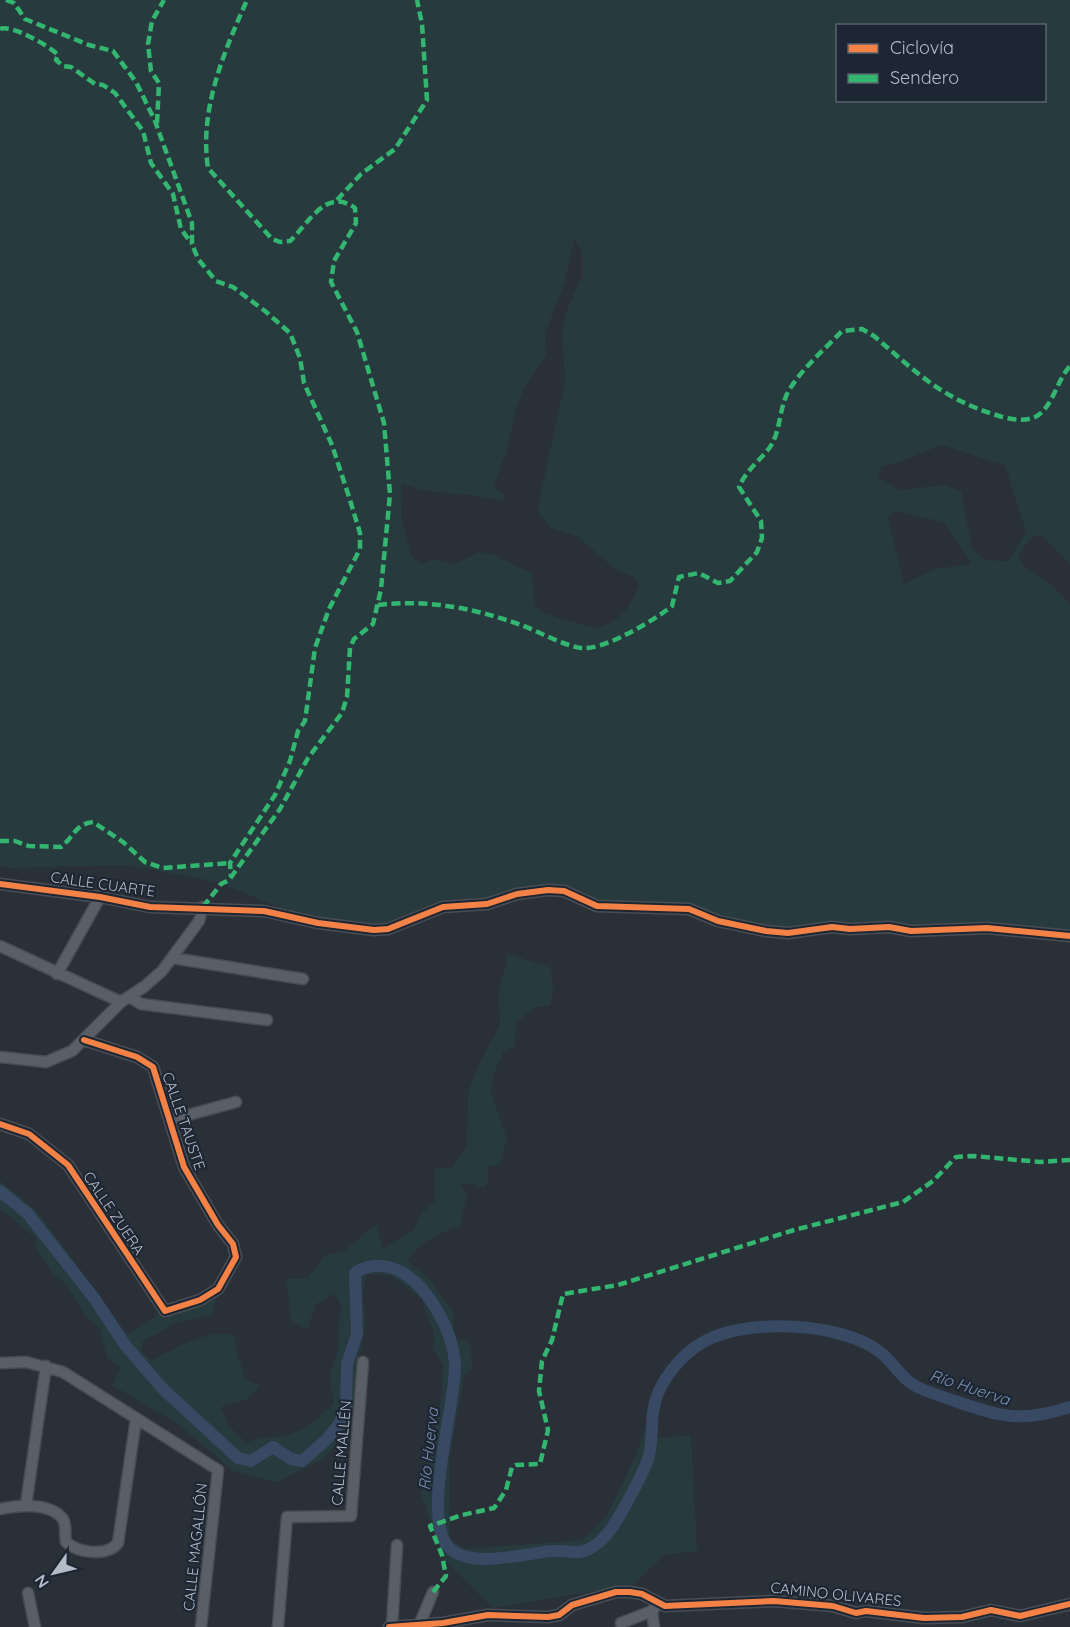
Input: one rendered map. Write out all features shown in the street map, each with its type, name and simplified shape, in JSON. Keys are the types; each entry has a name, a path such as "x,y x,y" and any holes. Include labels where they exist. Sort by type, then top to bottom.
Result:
{"street":[{"name":"CALLE CUARTE","path":"0,884 100,897 150,907 203,907 264,911 318,923 362,929 388,928 443,907 487,904 517,894 548,890 564,891 597,906 689,909 718,921 788,933 832,927 859,929 889,927 912,931 978,928 1070,936"},
{"path":"57,974 100,897"},
{"path":"0,1057 46,1062 65,1055 125,1000 155,978 199,921 203,907"},
{"path":"0,946 57,974 125,1000 267,1020"},
{"path":"172,958 303,979"},
{"name":"CALLE TAUSTE","path":"84,1040 137,1057 153,1067 184,1167 218,1225 233,1244 236,1257 218,1289 200,1300 165,1311"},
{"path":"170,1120 236,1102"},
{"name":"CALLE ZUERA","path":"0,1124 29,1134 68,1165 165,1311"},
{"path":"0,1363 26,1362 63,1372 136,1419 118,1543 113,1549 106,1552 73,1548 66,1542 64,1521 55,1512 26,1505 0,1509"},
{"name":"CALLE MALLÉN","path":"279,1627 287,1517 351,1516 363,1362"},
{"path":"26,1505 45,1366"},
{"name":"CALLE MAGALLÓN","path":"136,1419 207,1461 218,1470 201,1627"},
{"path":"390,1626 397,1545"},
{"path":"420,1623 433,1592"},
{"name":"CAMINO OLIVARES","path":"390,1626 443,1623 488,1615 559,1616 572,1605 616,1592 642,1594 655,1608 774,1601 832,1606 856,1613 866,1611 924,1618 962,1617 991,1610 1020,1616 1070,1604"},
{"path":"28,1593 35,1627"},
{"path":"621,1623 655,1608 654,1627"},
{"path":"488,1615 490,1627"},
{"path":"1013,1627 1020,1616"}],"green space":[{"path":"0,0 1070,0 1070,565 1043,537 1034,535 1018,554 1024,566 1051,584 1070,605 1070,935 987,928 788,933 704,914 597,906 564,891 443,907 388,929 318,923 217,882 127,865 10,868 0,866","holes":["574,238 582,253 582,277 568,307 562,334 565,382 537,511 551,528 578,537 615,569 632,576 639,583 624,612 596,629 543,613 535,604 532,574 495,555 480,552 454,564 434,559 422,564 412,557 401,518 402,484 414,488 504,501 504,495 494,486 508,447 515,411 524,388 546,354 545,334 566,278","941,445 1005,465 1026,532 1008,561 985,560 972,548 961,491 943,485 900,490 878,477 882,466 897,463","894,511 944,522 972,564 935,569 904,584 888,518"]},
{"path":"508,954 551,968 553,992 550,1005 534,1008 516,1023 515,1046 504,1051 493,1075 491,1092 507,1139 500,1165 488,1166 488,1183 484,1188 470,1183 461,1185 467,1194 460,1226 430,1239 407,1260 429,1279 453,1311 455,1338 470,1344 473,1368 464,1377 449,1461 450,1539 465,1549 583,1540 608,1513 636,1455 646,1426 661,1438 691,1435 697,1551 665,1555 632,1585 493,1608 443,1558 421,1494 441,1401 443,1365 433,1349 434,1334 422,1299 390,1275 367,1274 362,1296 366,1324 357,1367 358,1389 353,1426 323,1459 277,1482 233,1471 178,1424 112,1385 122,1367 107,1358 100,1329 86,1317 66,1284 54,1275 35,1246 36,1238 0,1209 0,1181 37,1211 127,1334 165,1311 218,1289 213,1315 178,1322 143,1341 141,1350 151,1361 202,1337 235,1335 236,1349 245,1378 260,1386 247,1399 221,1407 229,1426 246,1443 297,1432 334,1404 329,1376 338,1350 339,1318 342,1306 334,1294 316,1304 307,1330 291,1320 286,1278 307,1279 325,1255 343,1252 376,1224 383,1248 413,1231 422,1213 435,1201 435,1168 452,1167 467,1146 468,1092 480,1062 500,1025 499,992"}],"waterway":[{"name":"Río Huerva","path":"0,1191 28,1214 94,1298 125,1345 163,1389 238,1458 251,1461 273,1447 291,1459 302,1461 327,1439 339,1424 346,1409 347,1364 357,1334 355,1273 373,1266 385,1266 413,1280 431,1300 438,1312 445,1325 453,1352 454,1382 441,1463 438,1517 443,1538 453,1551 471,1558 502,1558 551,1551 578,1552 593,1547 603,1539 618,1519 647,1462 655,1401 664,1381 687,1354 705,1341 723,1334 769,1326 819,1329 863,1342 880,1352 912,1384 971,1407 1012,1416 1038,1415 1070,1407"}],"marked path":[{"path":"6,0 14,3 25,19 89,45 113,51 136,82 155,121 192,223 192,244 198,259 216,281 233,287 290,333 300,358 304,383 332,445 360,533 360,549 329,609 315,648 305,721 298,731 290,761 275,795 230,863 231,877"},
{"path":"157,123 159,83 151,71 148,44 152,21 164,0"},
{"path":"203,907 221,884 229,880 280,809 308,758 342,713 347,697 350,648 354,639 373,624 381,589 390,494 384,423 357,332 331,282 334,261 356,223 355,208 345,203 327,204 311,217 290,241 280,242 272,239 208,168 206,146 210,103 222,61 247,0"},
{"path":"337,200 361,174 395,149 427,100 422,24 417,0"},
{"path":"0,29 13,30 39,42 54,51 58,55 56,60 63,66 71,67 95,84 103,85 115,93 143,131 151,163 173,194 181,229 192,244"},
{"path":"378,605 414,603 450,606 503,619 581,648 602,645 642,626 672,606 679,577 699,573 718,583 730,581 757,552 762,538 761,521 739,487 773,441 784,401 792,385 842,331 862,329 944,392 977,408 1011,419 1032,418 1042,412 1070,366"},
{"path":"0,841 15,841 29,846 61,847 78,828 93,822 123,842 145,862 163,868 230,863"},
{"path":"433,1592 446,1576 442,1555 430,1526 462,1515 494,1508 506,1490 512,1467 540,1464 548,1430 539,1391 542,1361 552,1340 563,1294 618,1285 794,1230 903,1202 933,1181 956,1157 974,1156 1040,1162 1070,1160"}],"cycle path":[{"path":"0,884 100,897 150,907 264,911 318,923 374,930 388,929 443,907 487,904 517,894 548,890 564,891 597,906 689,909 718,921 788,933 832,927 850,929 889,927 911,931 987,928 1070,936"},
{"path":"0,1124 29,1134 68,1165 165,1311 200,1300 218,1289 236,1257 233,1244 218,1225 184,1167 153,1067 137,1057 84,1040"},
{"path":"389,1627 443,1623 488,1615 548,1617 559,1615 572,1605 616,1592 642,1594 665,1606 774,1601 833,1606 856,1613 866,1611 924,1618 962,1617 991,1610 1020,1616 1070,1604"}]}
